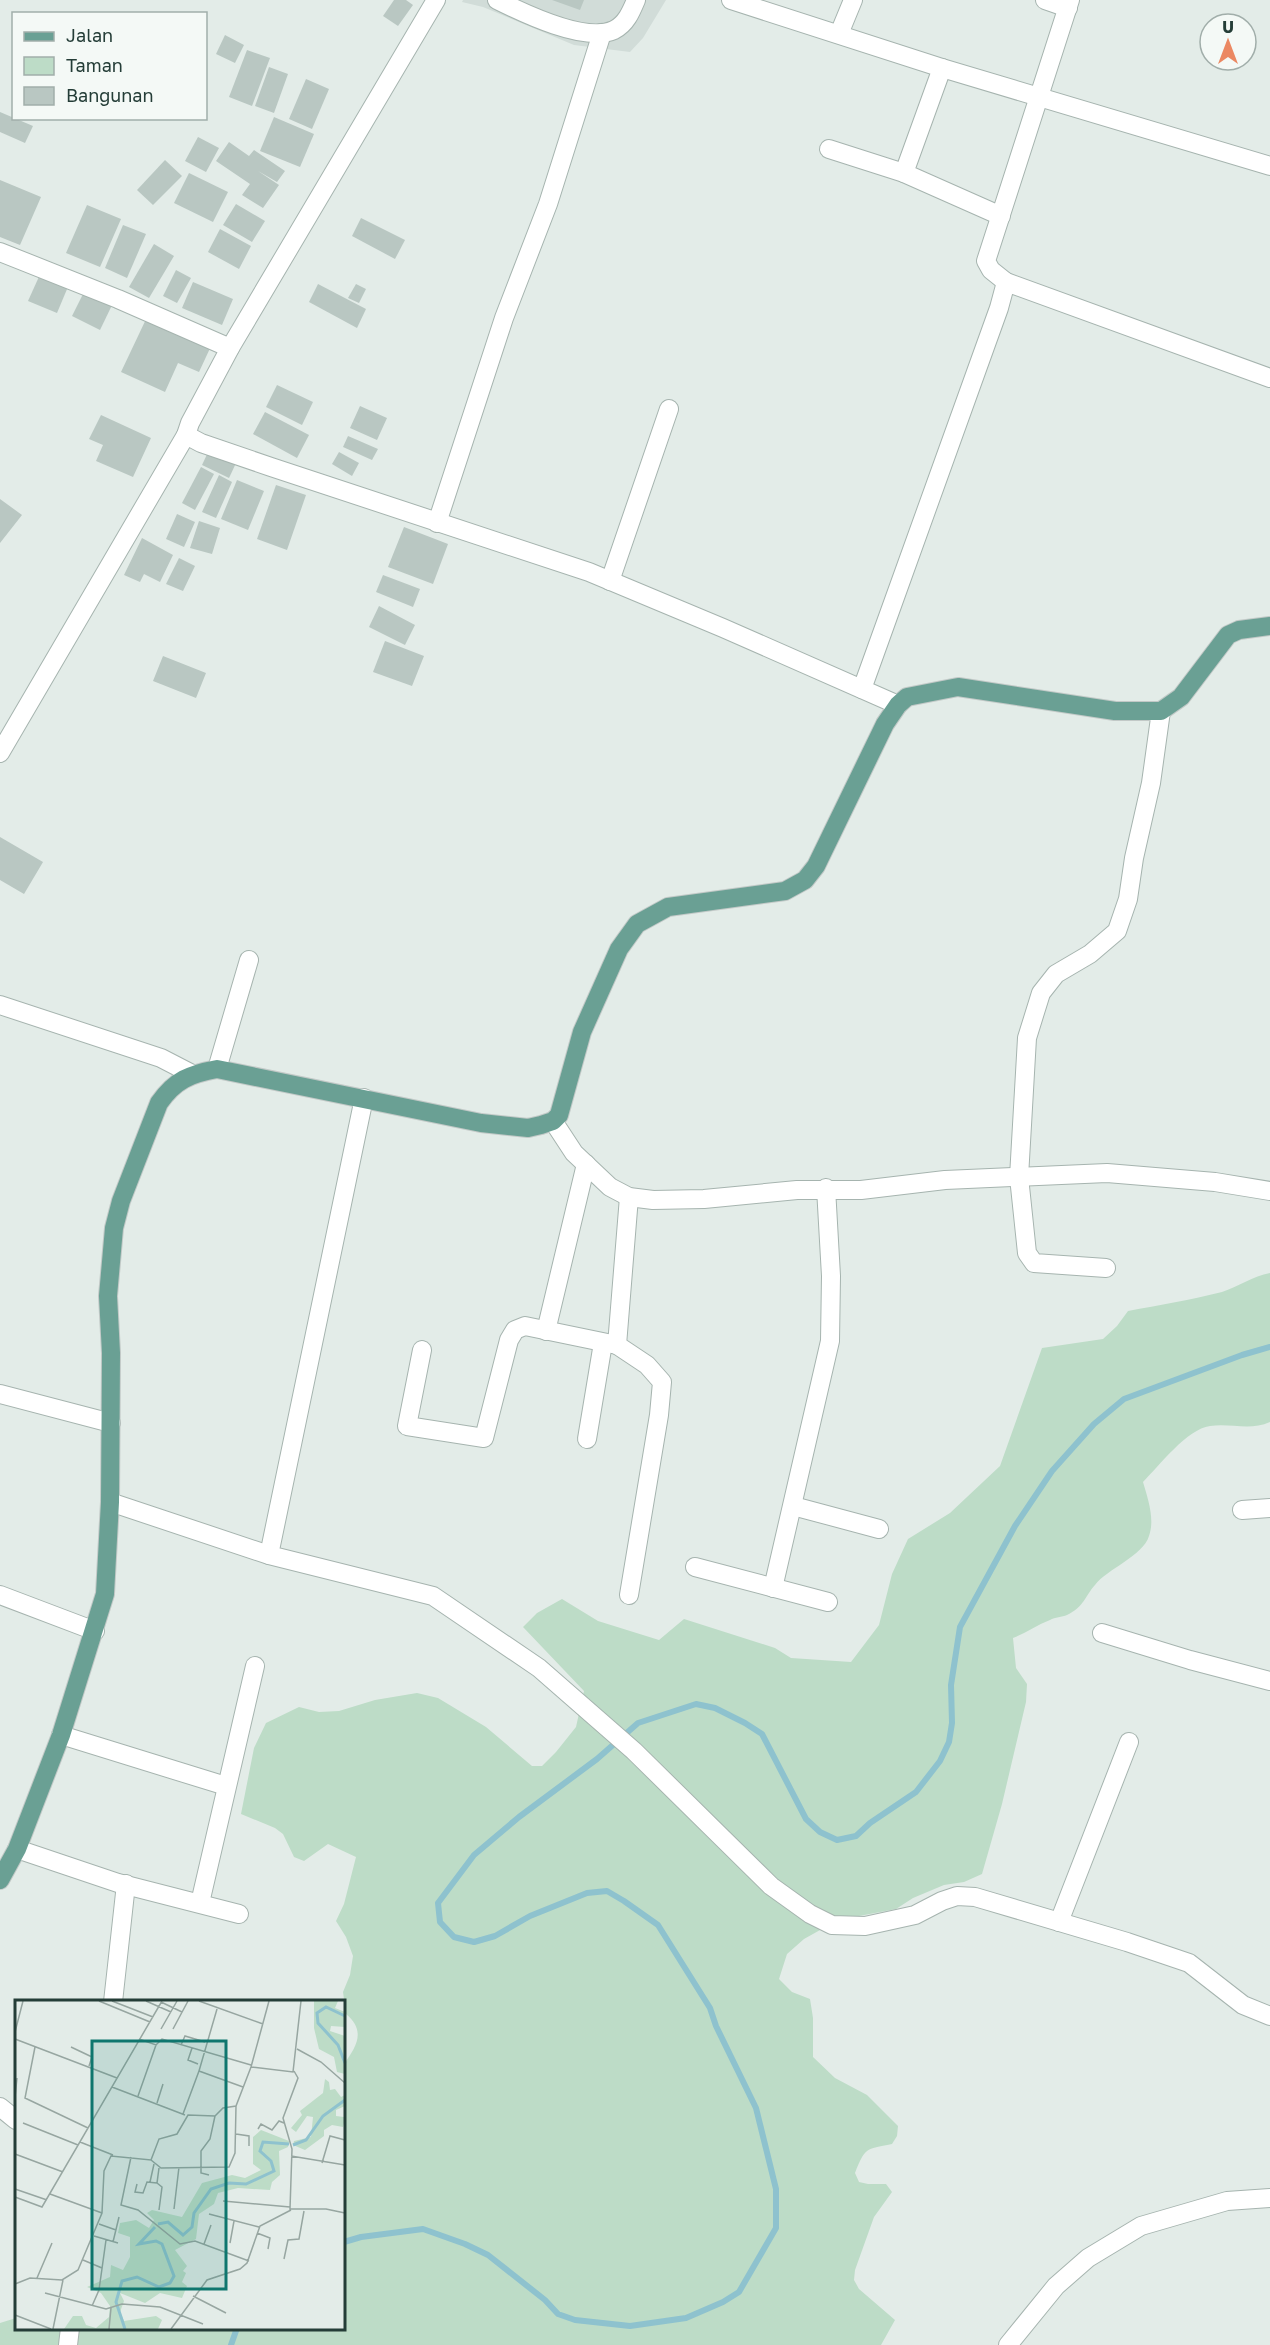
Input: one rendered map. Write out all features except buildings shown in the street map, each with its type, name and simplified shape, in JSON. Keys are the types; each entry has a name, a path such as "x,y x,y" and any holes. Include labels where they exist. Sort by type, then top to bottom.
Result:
{"main road":[{"path":"0,1880 17,1850 61,1735 105,1594 111,1423 108,1296 114,1228 121,1201 159,1103 167,1091 192,1074 217,1069 481,1123 528,1128 553,1121 559,1115 582,1032 619,949 636,924 668,907 785,891 805,880 816,866 885,724 898,705 907,697 958,687 1115,711 1161,711 1181,697 1228,635 1239,630 1270,626"}],"street":[{"path":"0,753 186,435 190,423 230,348 436,0"},
{"path":"497,0 537,18 582,31 602,33 615,30 625,22 636,0"},
{"path":"731,0 1039,98 1270,166"},
{"path":"839,34 853,0"},
{"path":"1045,0 1069,4 986,261 991,270 1006,282 1270,378"},
{"path":"437,523 504,318 548,204 602,33"},
{"path":"904,173 942,68"},
{"path":"829,149 904,173 1000,216"},
{"path":"0,252 118,299 230,348"},
{"path":"862,689 999,308 1006,282"},
{"path":"610,581 669,409"},
{"path":"186,435 201,443 610,581 898,705"},
{"path":"1106,1268 1034,1263 1027,1253 1019,1177 1027,1038 1041,993 1056,974 1090,954 1117,931 1128,899 1134,858 1151,783 1161,711"},
{"path":"217,1069 249,960"},
{"path":"0,1005 161,1058 192,1074"},
{"path":"269,1555 364,1098"},
{"path":"553,1121 574,1153 610,1187 629,1197 653,1200 704,1199 826,1188 861,1190 945,1180 1107,1173 1215,1182 1270,1191"},
{"path":"546,1331 586,1164"},
{"path":"773,1588 830,1341 831,1276 826,1188"},
{"path":"588,1439 610,1344 629,1197"},
{"path":"422,1350 406,1426 484,1438 509,1340 515,1330 525,1326 610,1344 647,1365 662,1382 659,1415 629,1595"},
{"path":"0,1394 111,1423"},
{"path":"110,1502 269,1555 433,1596 539,1668 634,1751 771,1886 810,1914 832,1924 865,1926 915,1915 957,1896 975,1896 1189,1963 1243,2005 1270,2016"},
{"path":"793,1506 879,1529"},
{"path":"1242,1510 1270,1508"},
{"path":"694,1567 828,1602"},
{"path":"0,1595 95,1631"},
{"path":"1102,1633 1270,1681"},
{"path":"200,1903 255,1666"},
{"path":"61,1735 226,1786"},
{"path":"1059,1922 1129,1742"},
{"path":"17,1850 126,1884 239,1914"},
{"path":"113,2000 126,1884"},
{"path":"0,2107 15,2119"},
{"path":"1008,2345 1056,2286 1088,2258 1142,2226 1227,2201 1270,2198"},
{"path":"68,2345 70,2330"}],"shaded area":[{"path":"463,0 666,0 643,38 630,52 574,45 483,7 462,2"}],"green space":[{"path":"1270,1273 1270,1422 1255,1426 1210,1426 1183,1441 1143,1482 1150,1509 1151,1529 1140,1550 1101,1579 1073,1612 1052,1619 1013,1638 1016,1668 1027,1684 1026,1702 1002,1804 982,1874 964,1882 944,1885 913,1898 896,1909 838,1920 804,1939 787,1954 779,1979 792,1992 810,1999 813,2018 813,2057 835,2078 867,2095 898,2126 897,2136 892,2144 867,2151 855,2173 859,2182 886,2184 892,2192 874,2217 855,2270 854,2280 859,2289 895,2320 881,2345 0,2345 0,2323 15,2318 15,2330 345,2330 345,2063 356,2045 358,2033 356,2026 346,2014 343,1992 350,1975 353,1956 346,1937 336,1921 344,1904 356,1857 328,1844 304,1861 294,1857 283,1834 275,1828 241,1814 254,1748 266,1723 299,1707 319,1712 339,1711 375,1700 417,1693 438,1698 486,1727 532,1766 542,1766 576,1727 584,1691 523,1627 537,1613 562,1599 598,1621 659,1640 684,1619 775,1648 791,1658 851,1662 879,1625 892,1574 908,1539 950,1513 1000,1466 1042,1348 1103,1339 1128,1311 1222,1292"}],"waterway":[{"path":"345,2242 361,2237 423,2229 488,2255 545,2300 558,2314 575,2320 630,2326 686,2318 723,2302 739,2292 776,2228 776,2189 756,2108 716,2026 710,2008 658,1925 607,1891 587,1893 530,1916 495,1936 474,1942 454,1937 440,1922 438,1903 474,1855 519,1817 597,1759 638,1723 696,1704 715,1708 762,1734 806,1819 820,1832 837,1840 856,1836 870,1823 916,1792 940,1761 949,1742 952,1723 951,1685 960,1627 1015,1526 1052,1471 1094,1424 1124,1399 1242,1355 1270,1347"},
{"path":"231,2345 236,2330"}]}
